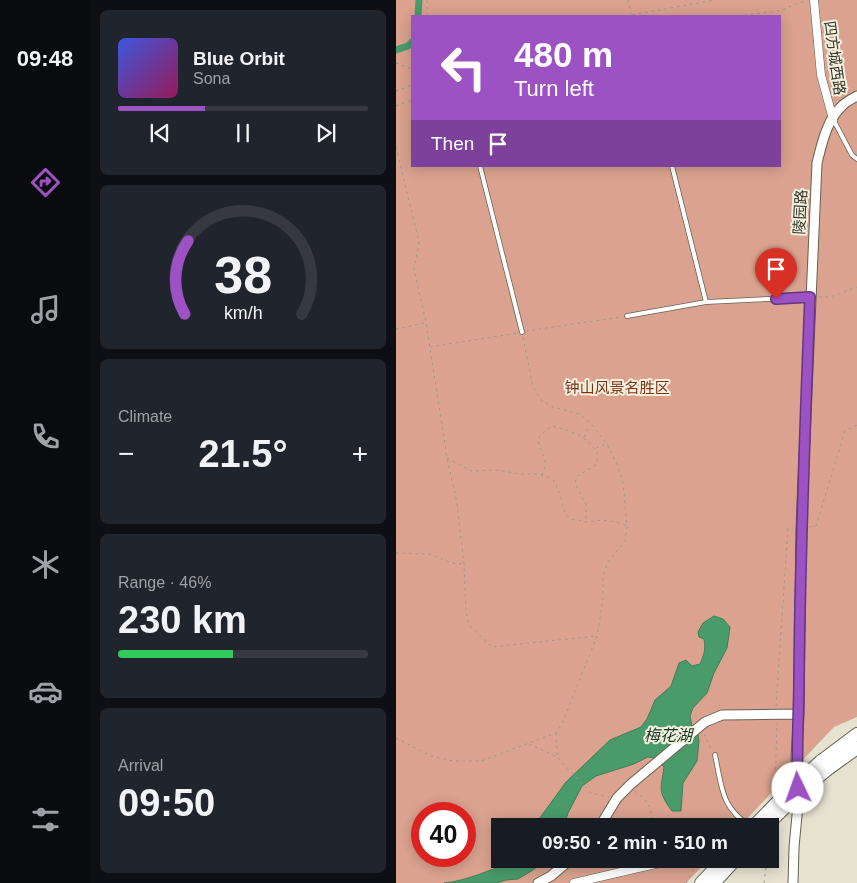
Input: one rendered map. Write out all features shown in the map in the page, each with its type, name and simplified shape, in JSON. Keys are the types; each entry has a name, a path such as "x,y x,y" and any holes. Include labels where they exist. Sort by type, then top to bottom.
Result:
{"highway":[{"path":"774,818 801,792 824,765 857,734"},
{"path":"763,818 789,790 824,765 857,748"},
{"path":"701,883 715,868"},
{"path":"714,883 728,868"}],"street":[{"name":"四方城西路","path":"814,0 820,68 833,120"},
{"name":"陵园路","path":"793,883 798,804 796,756 799,714 800,589 810,297 817,163 825,133 843,105 857,96"},
{"path":"605,818 617,798 652,765 700,727 722,715 799,714"},
{"path":"763,818 773,808 798,804"},
{"path":"538,883 560,868"},
{"path":"574,883 638,868"}],"lane":[{"path":"833,120 852,155 857,159"},
{"path":"480,167 522,332"},
{"path":"672,167 706,302"},
{"path":"627,316 706,302 810,297"},
{"path":"714,755 726,804 737,818"}],"path":[{"path":"427,0 427,15"},
{"path":"628,0 632,15 715,0"},
{"path":"748,15 779,12 807,0"},
{"path":"396,63 411,69"},
{"path":"396,91 411,85"},
{"path":"396,106 411,100"},
{"path":"396,147 419,242 414,269 426,322 447,458 457,503 464,564 466,611 469,625 492,647 596,636"},
{"path":"810,297 830,297 857,287"},
{"path":"430,348 627,316"},
{"path":"396,329 426,322"},
{"path":"396,738 431,756 454,761 481,761 556,733 562,724 596,636 602,599 602,576 608,562 625,541 627,526 622,483 618,468 607,444 592,425 580,414 553,407 541,400 534,387 522,332"},
{"path":"584,438 586,431 592,425"},
{"path":"542,475 546,467 546,460 538,440 541,434 552,426 584,438 595,448 598,455 596,465 580,474 576,479 586,505 586,522"},
{"path":"595,448 607,444"},
{"path":"447,458 471,471 496,470 542,475 554,481 566,515 572,519 586,522 602,520 627,526"},
{"path":"396,553 430,554 451,563 464,564"},
{"path":"700,727 714,755"},
{"path":"556,733 557,757"},
{"path":"528,744 557,757 591,793 617,798"},
{"path":"632,789 644,798 650,806 653,818"},
{"path":"686,883 694,868"},
{"path":"764,883 766,868"}],"green space":[{"name":"钟山风景名胜区","path":"396,0 857,0 857,717 834,727 748,818 491,818 491,868 700,868 686,883 396,883"}],"water":[{"name":"梅花湖","path":"714,616 723,619 730,627 727,648 714,673 707,693 693,708 690,716 692,726 698,734 699,741 697,761 683,783 681,811 672,811 662,794 661,785 664,767 656,758 648,757 634,764 596,776 582,786 566,818 540,818 566,782 610,740 641,727 647,719 655,700 671,686 679,663 686,660 692,666 700,664 704,655 705,645 704,639 699,637 698,632 703,623"},
{"path":"496,868 535,868 518,879 496,883 444,883 472,877"}],"waterway":[{"path":"418,15 419,0"},
{"path":"396,50 411,43"}],"route":[{"path":"776,299 810,297 800,574 799,714 796,756 798,788"}]}
